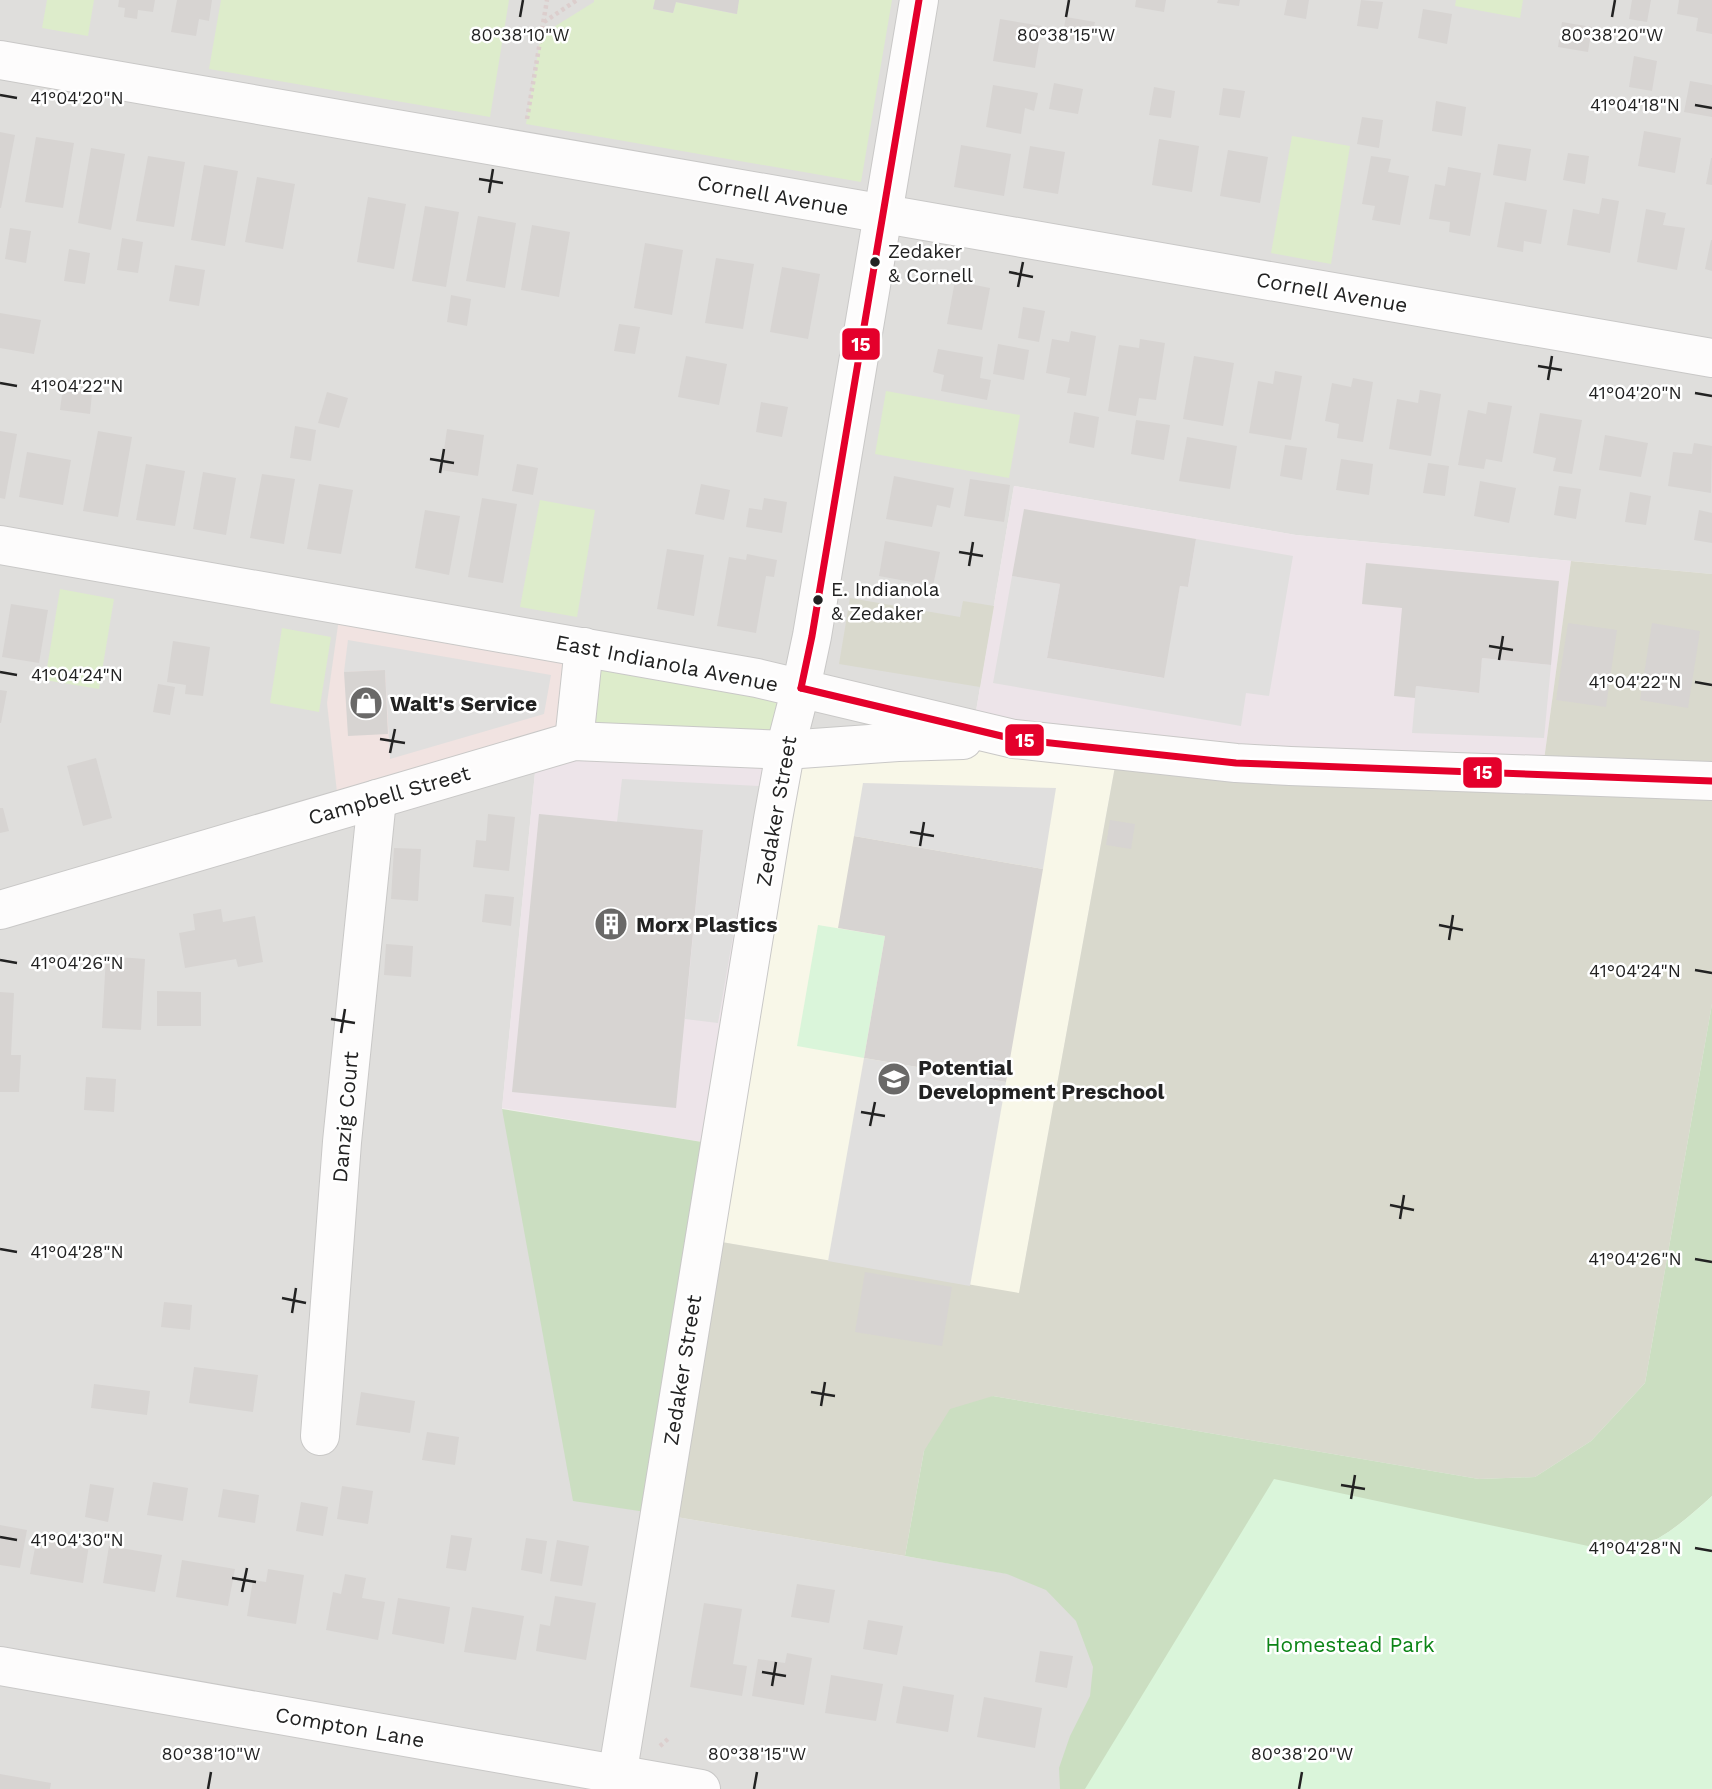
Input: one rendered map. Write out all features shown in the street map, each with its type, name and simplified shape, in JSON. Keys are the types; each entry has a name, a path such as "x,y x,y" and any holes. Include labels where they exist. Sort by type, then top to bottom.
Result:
{"street":[{"name":"Zedaker Street","path":"616,1782 786,750 812,636 919,0"},
{"name":"Cornell Avenue","path":"0,60 1712,358"},
{"name":"East Indianola Avenue","path":"0,545 757,678 1014,739 1236,763 1712,781"},
{"path":"574,741 584,647"},
{"name":"Campbell Street","path":"0,910 574,741 786,750 898,742 1014,739"},
{"name":"Danzig Court","path":"320,1436 342,1142 377,799"},
{"name":"Compton Lane","path":"0,1667 616,1782 701,1789"}],"path":[{"path":"526,124 547,0"},
{"path":"543,22 577,0"},
{"path":"660,1746 668,1739"}],"shaded area":[{"path":"0,0 1712,0 1712,574 1296,535 1014,486 973,729 537,752 502,1109 659,1514 1197,1606 1085,1789 0,1789"},
{"path":"1014,486 1296,535 1571,561 1542,775 973,729"},
{"path":"1196,539 1293,556 1269,696 1246,693 1241,726 993,683 1012,576 1060,584 1047,658 1163,678 1180,586 1188,587"},
{"path":"1571,561 1712,574 1712,1004 1645,1383 1591,1441 1535,1477 1479,1479 993,1396 924,1451 905,1556 659,1514 704,1239 1019,1293 1118,750 1542,775"},
{"path":"850,598 960,617 963,601 994,606 980,687 839,664"},
{"path":"341,604 584,647 574,741 339,810 327,703"},
{"path":"348,640 551,675 544,714 390,759 385,670 344,672"},
{"path":"1482,658 1551,665 1544,738 1412,733 1416,686 1478,693"},
{"path":"786,750 720,1145 502,1108 537,752"},
{"name":"Potential Development Preschool","path":"786,750 1118,750 1019,1294 704,1239"},
{"path":"622,779 759,786 718,1023 685,1019 703,830 617,822"},
{"path":"863,783 1056,788 1043,869 854,836"},
{"path":"864,1058 1006,1082 970,1286 828,1261"}],"green space":[{"path":"47,0 94,0 88,36 42,28"},
{"path":"221,0 509,0 490,117 209,69"},
{"path":"594,0 655,0 653,9 673,13 676,2 736,14 739,0 892,0 861,182 526,124 541,35"},
{"path":"1456,0 1523,0 1520,18 1455,6"},
{"path":"1292,136 1350,146 1331,264 1271,253"},
{"path":"886,391 1020,415 1009,478 875,454"},
{"path":"540,500 595,510 577,617 520,607"},
{"path":"60,589 114,599 99,689 45,680"},
{"path":"282,628 331,637 319,712 270,703"},
{"path":"584,647 801,688 787,742 574,741"},
{"path":"818,925 885,936 864,1058 797,1046"},
{"path":"1712,1004 1712,1496 1658,1539 1616,1552 1155,1789 1060,1789 1059,1768 1070,1736 1090,1696 1093,1667 1076,1621 1046,1590 1007,1574 905,1556 924,1451 950,1409 993,1396 1479,1479 1535,1477 1591,1441 1645,1383"},
{"path":"502,1109 720,1145 659,1514 573,1501"},
{"name":"Homestead Park","path":"1274,1479 1616,1552 1658,1539 1712,1496 1712,1789 1085,1789"}],"building":[{"path":"119,0 155,0 153,12 138,10 137,19 124,17 125,8 118,7"},
{"path":"177,0 212,0 209,21 199,19 196,36 171,32"},
{"path":"655,0 739,0 737,14 676,2 673,13 653,9"},
{"path":"1136,0 1166,0 1164,12 1135,7"},
{"path":"1218,0 1240,0 1239,6 1217,3"},
{"path":"1287,0 1309,0 1306,19 1284,15"},
{"path":"1361,0 1383,2 1378,29 1357,26"},
{"path":"1632,0 1651,0 1647,22 1629,19"},
{"path":"1679,0 1712,0 1712,34 1696,31 1698,18 1677,14"},
{"path":"1423,9 1452,14 1447,44 1418,38"},
{"path":"1066,17 1095,22 1090,43 1062,38"},
{"path":"1000,19 1042,26 1035,68 993,61"},
{"path":"1562,22 1592,27 1588,52 1558,47"},
{"path":"1634,56 1657,61 1652,91 1629,87"},
{"path":"1690,81 1712,85 1712,117 1684,112"},
{"path":"1054,83 1083,89 1078,114 1049,109"},
{"path":"993,85 1038,93 1034,111 1025,108 1021,134 986,127"},
{"path":"1154,87 1175,91 1171,118 1149,115"},
{"path":"1223,88 1245,91 1240,118 1219,115"},
{"path":"1436,101 1466,107 1462,136 1432,131"},
{"path":"1362,117 1383,120 1379,148 1357,144"},
{"path":"1644,131 1681,138 1675,173 1638,166"},
{"path":"0,132 15,135 1,208 0,208"},
{"path":"36,137 74,143 63,208 25,202"},
{"path":"1159,139 1199,146 1192,192 1152,185"},
{"path":"1498,144 1531,149 1526,181 1493,175"},
{"path":"961,145 1011,154 1004,196 954,187"},
{"path":"1030,146 1065,152 1058,194 1023,188"},
{"path":"91,148 125,154 111,230 78,223"},
{"path":"1228,150 1268,157 1260,203 1220,196"},
{"path":"1568,153 1589,156 1585,184 1563,180"},
{"path":"148,156 185,162 174,227 136,221"},
{"path":"1371,156 1391,159 1388,172 1409,176 1400,225 1372,220 1375,206 1362,204"},
{"path":"1712,158 1712,185 1706,184"},
{"path":"204,165 238,171 225,246 191,240"},
{"path":"1448,167 1481,173 1470,236 1449,232 1450,222 1429,219 1435,184 1445,186"},
{"path":"257,177 295,184 283,249 245,242"},
{"path":"368,197 406,204 394,269 357,262"},
{"path":"1602,198 1619,201 1610,253 1567,245 1573,209 1599,214"},
{"path":"1505,202 1547,210 1541,244 1524,241 1523,252 1497,247"},
{"path":"425,206 459,212 446,287 412,281"},
{"path":"1646,209 1666,213 1663,225 1685,228 1677,270 1637,262"},
{"path":"478,216 516,223 505,288 466,281"},
{"path":"532,225 570,232 559,297 521,290"},
{"path":"10,228 31,231 26,263 5,259"},
{"path":"122,238 143,242 138,273 117,270"},
{"path":"1712,240 1712,271 1705,269"},
{"path":"645,243 683,250 672,315 634,308"},
{"path":"69,249 90,253 85,284 64,281"},
{"path":"716,258 754,264 743,329 705,323"},
{"path":"175,265 205,270 199,306 169,301"},
{"path":"782,267 820,274 808,339 770,332"},
{"path":"955,281 990,288 982,330 947,324"},
{"path":"451,295 471,299 467,326 447,322"},
{"path":"1023,307 1045,311 1039,342 1018,338"},
{"path":"0,313 41,320 34,354 0,348"},
{"path":"619,324 640,327 635,354 614,351"},
{"path":"1071,331 1096,336 1086,396 1067,393 1070,378 1046,373 1052,339 1069,342"},
{"path":"1140,339 1165,343 1156,400 1139,398 1136,416 1108,411 1119,345 1139,348"},
{"path":"998,344 1029,350 1024,380 993,374"},
{"path":"938,349 983,357 980,378 991,380 987,400 941,391 944,375 933,372"},
{"path":"686,356 727,364 719,405 678,397"},
{"path":"1194,356 1234,363 1223,426 1183,419"},
{"path":"1275,371 1302,376 1291,440 1249,433 1258,381 1273,384"},
{"path":"1353,378 1373,382 1363,442 1337,438 1339,424 1325,421 1332,383 1351,387"},
{"path":"64,379 93,383 90,414 60,410"},
{"path":"1420,390 1441,394 1431,456 1389,449 1397,399 1418,403"},
{"path":"327,392 348,398 339,428 318,423"},
{"path":"761,402 788,407 782,437 756,432"},
{"path":"1488,402 1512,406 1502,462 1486,459 1484,469 1458,465 1468,410 1486,414"},
{"path":"1074,412 1099,417 1094,448 1069,443"},
{"path":"1540,413 1582,420 1572,474 1553,471 1556,458 1533,453"},
{"path":"1136,420 1170,425 1164,460 1131,454"},
{"path":"295,426 316,430 311,461 290,458"},
{"path":"447,429 484,435 478,476 441,470"},
{"path":"0,431 17,434 5,499 0,498"},
{"path":"98,431 132,437 118,517 83,511"},
{"path":"1605,435 1648,443 1641,477 1599,470"},
{"path":"1187,437 1237,446 1230,489 1179,481"},
{"path":"1694,443 1712,446 1711,493 1668,486 1673,452 1692,454"},
{"path":"1285,445 1307,448 1302,480 1280,476"},
{"path":"27,452 71,460 63,505 19,497"},
{"path":"1341,459 1373,464 1369,495 1336,490"},
{"path":"1428,463 1449,466 1445,496 1423,493"},
{"path":"146,464 185,471 175,526 136,520"},
{"path":"517,464 538,468 533,495 512,491"},
{"path":"203,472 236,478 226,535 193,529"},
{"path":"262,474 295,479 284,544 250,538"},
{"path":"894,476 954,488 950,508 937,505 932,527 886,519"},
{"path":"970,479 1010,485 1004,522 964,516"},
{"path":"1480,481 1516,488 1509,523 1474,516"},
{"path":"319,484 353,490 341,554 307,549"},
{"path":"701,484 730,490 724,520 695,514"},
{"path":"1559,486 1581,489 1576,519 1554,515"},
{"path":"1630,492 1651,496 1646,525 1625,522"},
{"path":"482,498 517,504 503,583 468,577"},
{"path":"764,498 787,502 782,533 746,527 749,508 762,510"},
{"path":"1024,509 1196,539 1188,587 1180,586 1164,678 1047,658 1060,584 1012,576"},
{"path":"425,510 460,516 449,575 415,568"},
{"path":"1699,510 1712,513 1712,543 1694,540"},
{"path":"885,541 940,552 933,586 879,576"},
{"path":"667,549 704,555 694,616 657,609"},
{"path":"747,554 777,560 774,577 766,576 756,633 717,626 729,557 746,560"},
{"path":"1366,563 1559,581 1551,665 1482,658 1479,693 1416,686 1415,698 1394,696 1402,608 1362,604"},
{"path":"11,604 48,610 39,663 2,657"},
{"path":"1568,623 1617,630 1606,707 1556,700"},
{"path":"1652,623 1700,631 1688,708 1640,700"},
{"path":"173,641 210,647 203,696 185,694 186,685 167,682"},
{"name":"Walt's Service","path":"385,670 388,734 348,736 344,672"},
{"path":"158,684 175,687 170,715 153,712"},
{"path":"0,690 7,691 1,723 0,723"},
{"path":"96,758 112,818 83,826 67,766"},
{"path":"0,808 3,808 9,831 0,833"},
{"path":"488,814 515,817 509,871 473,867 476,840 486,841"},
{"name":"Morx Plastics","path":"539,814 703,830 676,1108 512,1092"},
{"path":"1110,820 1135,824 1131,849 1106,845"},
{"path":"854,836 1043,869 1006,1082 864,1058 885,936 838,928"},
{"path":"394,848 421,849 418,901 391,899"},
{"path":"485,894 514,897 511,926 482,922"},
{"path":"221,909 223,922 255,916 263,962 238,967 236,959 185,968 179,933 195,930 193,914"},
{"path":"386,944 413,946 411,977 384,975"},
{"path":"106,956 145,959 141,1030 102,1028"},
{"path":"157,991 201,992 201,1026 157,1026"},
{"path":"0,992 14,993 11,1055 21,1055 19,1092 0,1092"},
{"path":"86,1077 116,1079 114,1112 84,1110"},
{"path":"865,1272 952,1287 942,1346 855,1332"},
{"path":"164,1302 192,1305 190,1330 161,1327"},
{"path":"194,1367 258,1375 253,1412 189,1403"},
{"path":"94,1384 150,1391 147,1415 91,1408"},
{"path":"361,1392 415,1401 410,1433 356,1425"},
{"path":"427,1432 459,1437 455,1465 422,1460"},
{"path":"153,1482 188,1488 183,1521 147,1515"},
{"path":"90,1484 114,1488 108,1522 85,1517"},
{"path":"342,1486 373,1491 368,1524 337,1519"},
{"path":"223,1489 259,1495 255,1523 218,1517"},
{"path":"301,1502 328,1507 323,1536 296,1531"},
{"path":"0,1525 27,1530 20,1568 0,1565"},
{"path":"451,1535 472,1538 466,1571 446,1568"},
{"path":"37,1537 89,1545 83,1583 30,1574"},
{"path":"526,1538 547,1541 542,1574 521,1570"},
{"path":"557,1540 589,1546 582,1586 550,1581"},
{"path":"109,1546 162,1555 155,1592 103,1583"},
{"path":"182,1560 235,1569 228,1606 176,1597"},
{"path":"268,1569 304,1575 296,1624 247,1616 253,1580 266,1582"},
{"path":"345,1574 366,1578 362,1598 385,1602 378,1640 326,1630 333,1592 341,1594"},
{"path":"797,1584 835,1590 829,1623 791,1617"},
{"path":"555,1596 596,1603 586,1660 536,1651 540,1624 550,1626"},
{"path":"398,1598 450,1607 444,1644 392,1634"},
{"path":"704,1603 742,1609 733,1664 747,1666 742,1696 690,1687"},
{"path":"472,1607 524,1616 516,1660 464,1652"},
{"path":"868,1620 903,1626 897,1655 863,1649"},
{"path":"1040,1651 1073,1656 1067,1688 1035,1682"},
{"path":"787,1653 812,1658 804,1705 752,1696 758,1659 785,1663"},
{"path":"831,1675 883,1684 876,1721 825,1713"},
{"path":"903,1686 954,1695 948,1732 896,1723"},
{"path":"984,1697 1042,1708 1035,1748 977,1737"},
{"path":"0,1774 51,1783 50,1789 0,1789"}],"transit line":[{"name":"15","path":"801,688 919,0"},
{"name":"15","path":"801,688 1014,739 1236,763 1712,781"}],"place":[{"name":"Zedaker & Cornell","path":"875,262"},
{"name":"E. Indianola & Zedaker","path":"818,600"},
{"name":"Walt's Service","path":"366,703"},
{"name":"Morx Plastics","path":"611,924"},
{"name":"Potential Development Preschool","path":"894,1079"}]}
